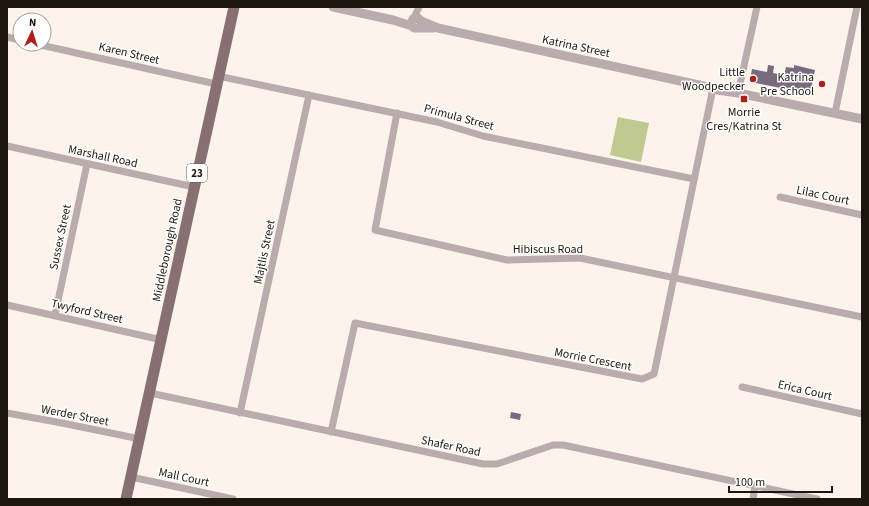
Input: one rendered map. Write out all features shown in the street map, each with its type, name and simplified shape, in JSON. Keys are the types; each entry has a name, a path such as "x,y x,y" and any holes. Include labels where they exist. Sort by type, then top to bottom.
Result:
{"main road":[{"name":"Middleborough Road","path":"126,499 234,7"}],"street":[{"name":"Katrina Street","path":"333,7 393,20 417,22 712,90 738,93 862,119"},
{"path":"417,22 420,7"},
{"path":"738,93 757,7"},
{"path":"835,113 857,7"},
{"name":"Karen Street","path":"52,47 217,80"},
{"name":"Primula Street","path":"217,80 308,95 437,122 483,136 694,179"},
{"name":"Morrie Crescent","path":"331,432 355,323 642,379 654,374 712,90"},
{"name":"Majtlis Street","path":"240,413 308,95"},
{"name":"Hibiscus Road","path":"397,114 375,230 507,260 580,258 862,317"},
{"name":"Marshall Road","path":"7,146 194,187"},
{"name":"Sussex Street","path":"55,316 87,164"},
{"name":"Lilac Court","path":"780,197 862,215"},
{"name":"Twyford Street","path":"7,305 162,340"},
{"name":"Erica Court","path":"742,387 862,414"},
{"name":"Shafer Road","path":"150,394 482,464 497,464 553,445 563,445 817,499"},
{"name":"Werder Street","path":"7,413 140,439"},
{"name":"Mall Court","path":"131,477 232,499"},
{"path":"753,499 755,486"}],"green space":[{"path":"618,117 649,123 641,162 610,155"}],"building":[{"path":"768,65 774,66 773,73 784,75 786,67 794,68 794,65 815,70 810,94 751,82 752,69 767,72"},
{"path":"511,412 521,414 520,420 510,418"}],"place":[{"name":"Little Woodpecker","path":"753,79"},
{"name":"Katrina Pre School","path":"822,84"},
{"name":"Morrie Cres/Katrina St","path":"744,99"}]}
